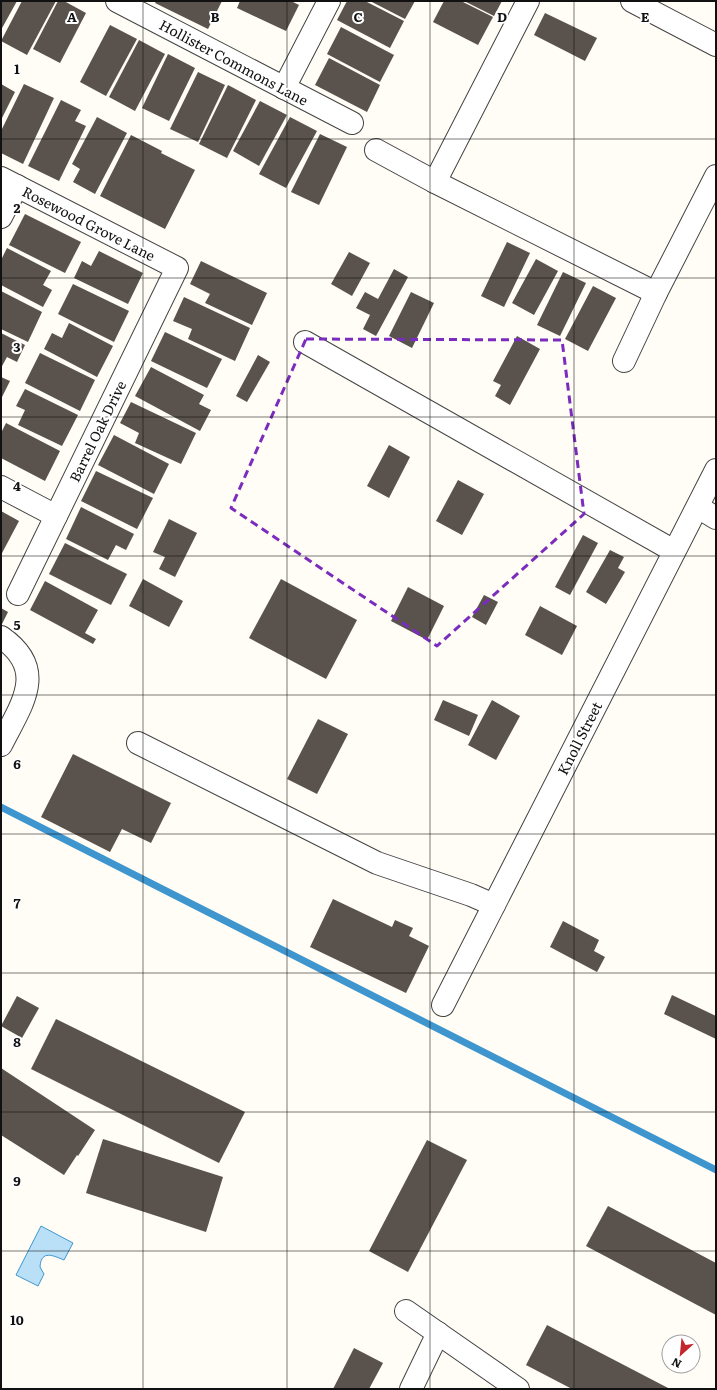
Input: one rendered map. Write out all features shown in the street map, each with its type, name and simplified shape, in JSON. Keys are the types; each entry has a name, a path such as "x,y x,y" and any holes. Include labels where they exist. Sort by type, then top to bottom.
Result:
{"street":[{"path":"284,88 330,1"},
{"path":"435,182 528,1"},
{"path":"632,1 716,45"},
{"name":"Hollister Commons Lane","path":"120,2 352,123"},
{"path":"376,150 435,182 656,293"},
{"path":"624,361 656,293 716,176"},
{"path":"1,217 9,182"},
{"name":"Rosewood Grove Lane","path":"9,182 177,268"},
{"name":"Barrel Oak Drive","path":"18,594 177,268"},
{"path":"305,342 674,551"},
{"name":"Knoll Street","path":"443,1005 716,470"},
{"path":"1,487 56,516"},
{"path":"698,507 716,518"},
{"path":"1,637 17,652 25,663 28,674 28,685 24,698 1,745"},
{"path":"138,743 377,863 472,895 494,905"},
{"path":"406,1311 518,1389"},
{"path":"410,1389 438,1333"}],"highlighted area":[{"path":"306,339 562,340 584,514 437,646 231,508"}],"water":[{"path":"41,1226 73,1243 64,1260 49,1255 43,1258 40,1267 44,1274 38,1286 16,1275"}],"building":[{"path":"1,1 17,1 1,30"},
{"path":"22,1 56,1 27,55 1,41"},
{"path":"58,1 64,1 86,13 60,63 33,49"},
{"path":"156,1 222,1 208,29 155,3"},
{"path":"240,1 291,1 299,5 286,31 237,8"},
{"path":"347,1 365,1 404,21 390,48 337,20"},
{"path":"370,1 415,1 405,19"},
{"path":"444,1 461,1 493,17 478,45 433,22"},
{"path":"464,1 502,1 494,16"},
{"path":"545,13 597,38 585,61 534,35"},
{"path":"110,25 137,39 106,96 80,82"},
{"path":"341,27 394,55 380,82 327,54"},
{"path":"139,40 165,54 135,111 109,97"},
{"path":"168,54 195,68 169,121 142,108"},
{"path":"329,58 380,85 367,112 315,85"},
{"path":"198,72 225,85 198,142 170,129"},
{"path":"1,84 15,92 1,120"},
{"path":"24,84 54,98 23,164 1,153 1,131"},
{"path":"228,85 256,100 227,158 199,144"},
{"path":"61,100 81,110 75,121 86,126 59,181 28,166"},
{"path":"260,101 287,115 259,166 233,151"},
{"path":"97,117 127,133 95,194 73,182 80,169 72,164"},
{"path":"290,117 317,131 286,188 259,174"},
{"path":"320,134 347,147 319,205 291,192"},
{"path":"131,135 162,151 161,153 195,170 165,229 100,196"},
{"path":"25,214 81,242 65,273 9,245"},
{"path":"507,242 530,253 504,307 481,296"},
{"path":"7,248 51,271 43,285 52,290 43,307 1,285 1,260"},
{"path":"99,251 143,273 128,304 74,278 82,261 91,266"},
{"path":"349,252 370,263 352,296 331,284"},
{"path":"536,259 558,271 534,315 512,303"},
{"path":"201,261 267,293 252,325 205,303 210,294 190,284"},
{"path":"394,269 408,277 376,336 363,329 370,315 356,308 365,292 378,299"},
{"path":"563,272 586,283 560,336 537,325"},
{"path":"73,284 129,311 114,342 58,314"},
{"path":"593,286 616,298 588,351 565,339"},
{"path":"1,291 42,312 28,342 1,329"},
{"path":"411,292 434,303 412,348 389,336"},
{"path":"184,297 250,328 235,361 188,339 192,329 173,321"},
{"path":"69,323 113,346 97,377 44,349 52,333 62,338"},
{"path":"165,332 222,359 207,388 151,361"},
{"path":"1,333 25,345 17,362 7,357 1,368"},
{"path":"517,336 540,349 510,405 495,396 501,385 493,381"},
{"path":"40,353 95,380 80,411 25,383"},
{"path":"258,355 270,362 247,402 236,396"},
{"path":"151,367 204,395 199,404 211,410 200,431 135,396"},
{"path":"1,377 10,381 1,399"},
{"path":"25,389 78,415 62,446 18,425 25,410 16,406"},
{"path":"131,402 196,433 181,464 135,443 139,433 120,423"},
{"path":"6,423 60,451 45,481 1,458 1,433"},
{"path":"114,435 169,464 154,494 98,465"},
{"path":"389,445 410,457 389,498 367,486"},
{"path":"96,471 153,498 137,529 81,501"},
{"path":"458,480 484,494 462,535 436,521"},
{"path":"81,507 134,534 126,550 116,545 108,560 66,539"},
{"path":"1,511 19,521 1,555"},
{"path":"169,519 197,533 175,577 159,569 165,557 153,552"},
{"path":"583,535 598,543 570,595 555,587"},
{"path":"65,543 127,574 111,605 49,574"},
{"path":"610,550 624,557 618,568 625,572 606,604 586,592"},
{"path":"143,579 183,601 169,627 129,606"},
{"path":"281,579 357,620 326,679 249,638"},
{"path":"45,581 98,610 85,633 96,639 93,644 30,610"},
{"path":"408,587 444,606 427,640 391,621"},
{"path":"484,595 498,602 486,625 472,617"},
{"path":"540,606 577,626 562,655 525,635"},
{"path":"1,608 8,612 1,626"},
{"path":"443,700 478,715 469,736 434,720"},
{"path":"492,700 520,716 496,760 468,745"},
{"path":"318,719 348,734 317,794 287,779"},
{"path":"73,754 171,803 151,843 122,829 110,852 41,817"},
{"path":"333,899 392,927 395,920 413,928 409,936 429,946 406,993 310,947"},
{"path":"563,921 599,940 594,951 605,957 597,972 550,947"},
{"path":"672,995 716,1016 716,1039 664,1014"},
{"path":"17,996 39,1008 22,1038 1,1026"},
{"path":"56,1019 245,1112 219,1163 31,1069"},
{"path":"1,1068 95,1130 64,1175 1,1135"},
{"path":"103,1139 223,1177 206,1232 86,1193"},
{"path":"427,1140 467,1160 408,1272 369,1251"},
{"path":"608,1206 716,1263 716,1315 586,1246"},
{"path":"547,1325 670,1389 572,1389 526,1365"},
{"path":"354,1348 383,1363 369,1389 333,1389"}],"waterway":[{"path":"1,807 716,1170"}]}
